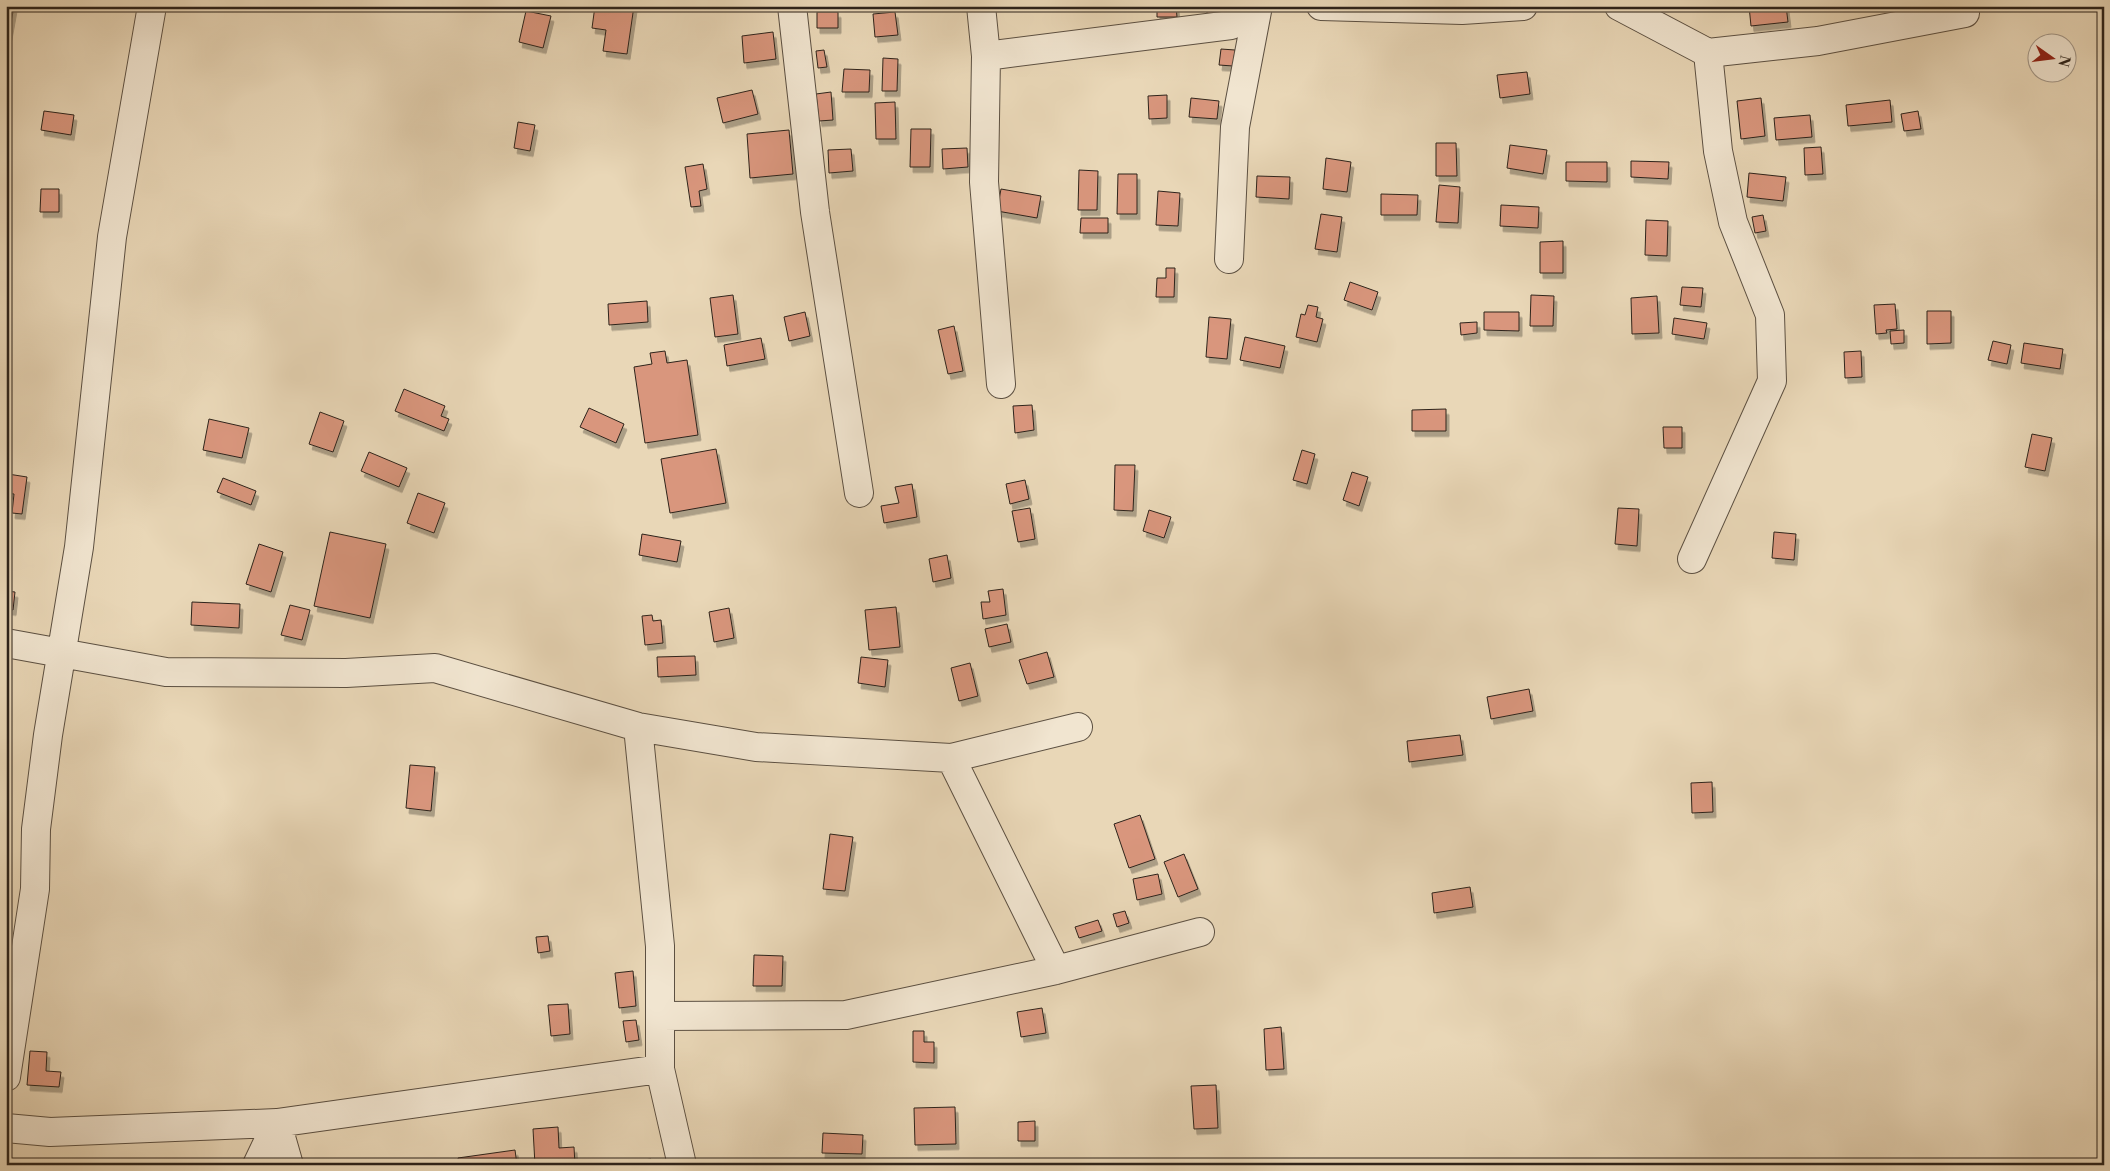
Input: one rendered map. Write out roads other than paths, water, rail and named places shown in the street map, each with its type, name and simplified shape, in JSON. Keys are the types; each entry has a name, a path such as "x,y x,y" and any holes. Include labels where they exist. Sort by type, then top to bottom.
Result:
{"street":[{"path":"6,1076 36,888 36,829 48,735 79,547 112,237 152,6"},
{"path":"792,6 815,212 859,493"},
{"path":"981,6 986,56 984,182 1001,384"},
{"path":"986,56 1231,25 1257,6"},
{"path":"1228,259 1235,127 1257,6"},
{"path":"1321,6 1462,10 1523,6"},
{"path":"1619,6 1708,53 1818,41 1965,13"},
{"path":"1692,559 1772,381 1770,315 1733,222 1718,151 1708,53"},
{"path":"6,643 166,672 346,673 435,668 638,727 756,747 951,758 1078,727"},
{"path":"638,727 660,946 660,1069 682,1165"},
{"path":"951,758 1056,970"},
{"path":"660,1016 846,1014 1056,970 1200,932"},
{"path":"6,1128 50,1132 276,1123 660,1069"},
{"path":"257,1165 276,1123"},
{"path":"276,1123 289,1165"}]}
